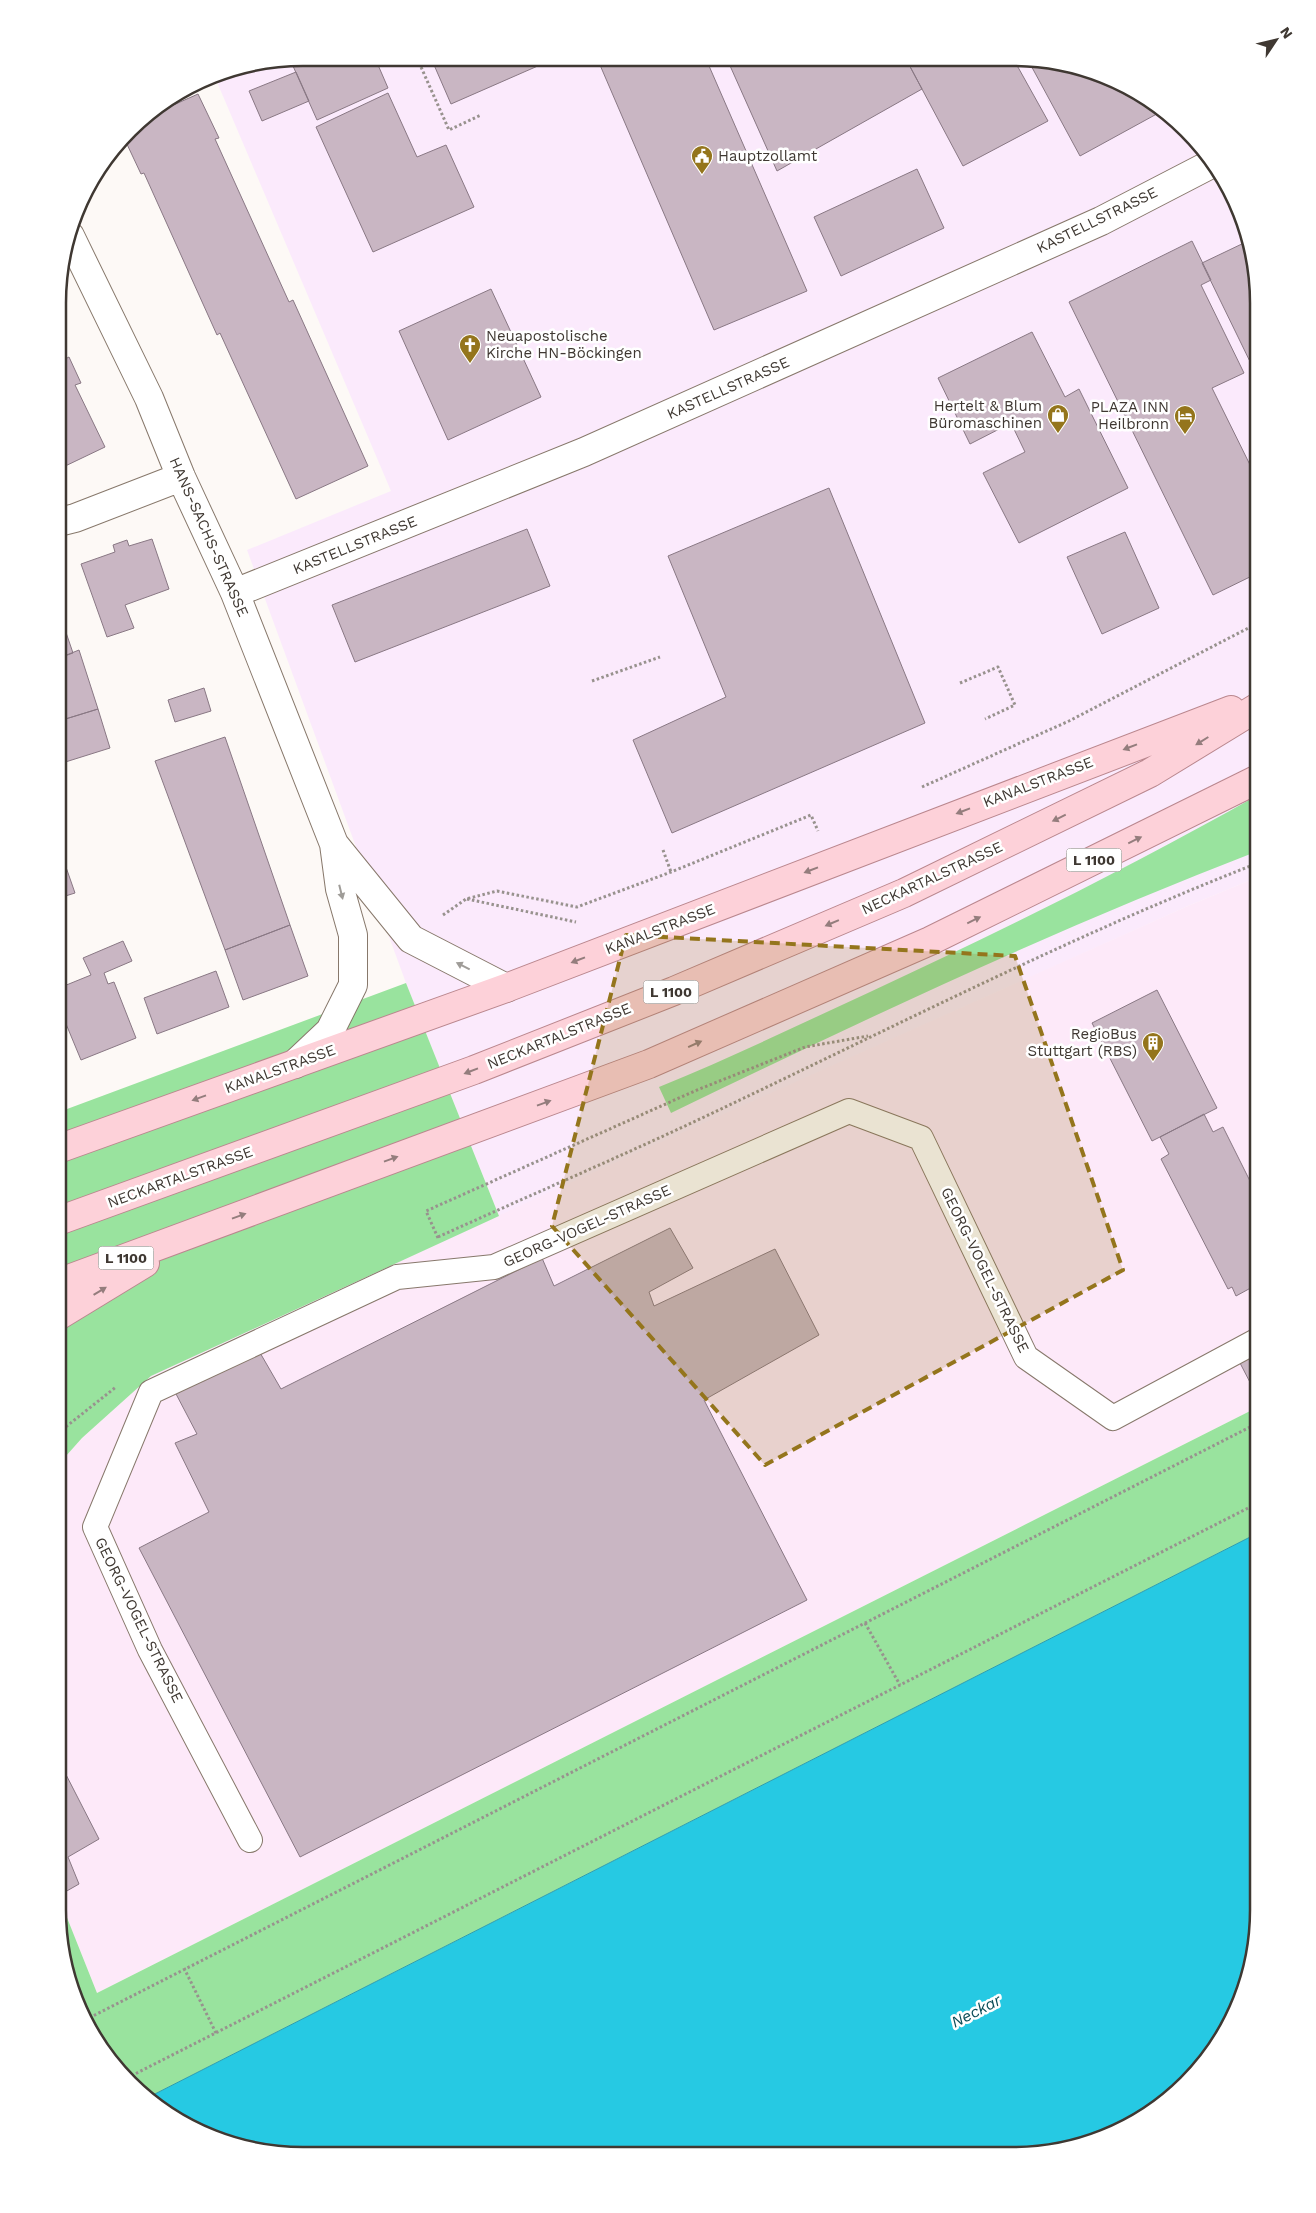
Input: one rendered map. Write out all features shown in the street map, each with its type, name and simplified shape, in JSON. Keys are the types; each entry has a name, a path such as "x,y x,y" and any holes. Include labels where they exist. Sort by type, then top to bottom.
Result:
{"main road":[{"name":"KANALSTRASSE","path":"66,1146 506,988 1152,738 1250,703"},
{"name":"NECKARTALSTRASSE","path":"66,1219 474,1070 674,991 904,893 1150,773 1250,711"},
{"name":"L 1100","path":"66,1280 649,1064 930,941 1250,783"},
{"path":"66,1311 193,1233"}],"street":[{"name":"KASTELLSTRASSE","path":"235,593 584,452 1101,221 1207,166"},
{"name":"HANS-SACHS-STRASSE","path":"74,244 149,398 181,477 235,593 334,844 340,889 353,935 353,985 330,1031 295,1064"},
{"path":"66,520 181,477"},
{"name":"HANS-SACHS-STRASSE","path":"334,844 411,939 506,988"}],"lane":[{"name":"GEORG-VOGEL-STRASSE","path":"250,1840 150,1650 94,1527 151,1392 398,1277 494,1267 849,1111 922,1138 1026,1357 1113,1418 1250,1344"}],"path":[{"path":"421,66 449,130 481,115"},
{"path":"918,790 1069,721 1250,626"},
{"path":"592,681 660,657"},
{"path":"960,683 998,667 1015,705 985,719"},
{"path":"411,939 466,899 497,891 577,907 671,872 811,815 819,834"},
{"path":"663,850 671,872"},
{"path":"429,1242 701,1118 872,1036 1184,892 1250,866"},
{"path":"466,899 578,923"},
{"path":"438,1238 426,1211 697,1090 805,1047 872,1036"},
{"path":"66,1427 121,1383"},
{"path":"92,2016 1250,1427"},
{"path":"134,2075 1250,1507"},
{"path":"865,1623 900,1685"},
{"path":"184,1968 216,2033"}],"highlighted area":[{"path":"626,935 1015,956 1123,1270 765,1465 552,1226"}],"shaded area":[{"path":"303,66 1013,66 1044,68 1074,74 1104,84 1145,106 1157,115 1201,159 1210,171 1232,212 1242,242 1248,272 1250,303 1250,880 1188,906 499,1216 406,983 247,550 391,491 217,82 242,74 272,68"},
{"path":"1250,880 1250,1411 97,1993 66,1916 66,1910 66,1456 82,1438 151,1376 552,1191 1188,906"}],"green space":[{"path":"1250,799 1250,854 1109,911 961,976 671,1113 659,1087 765,1041 969,945 1115,872"},
{"path":"406,983 499,1216 151,1376 82,1438 66,1456 66,1109"},
{"path":"1250,1411 1250,1537 154,2094 115,2054 106,2042 84,2001 74,1971 68,1941 66,1916 97,1993"}],"water":[{"name":"Neckar","path":"1250,1537 1250,1910 1248,1941 1242,1971 1232,2001 1210,2042 1201,2054 1157,2098 1118,2122 1074,2139 1044,2145 1013,2147 303,2147 272,2145 242,2139 212,2129 171,2107 154,2094"}],"building":[{"path":"378,66 388,88 317,120 293,67"},
{"path":"434,66 538,66 451,104"},
{"name":"Hauptzollamt","path":"600,66 709,66 807,291 714,330"},
{"path":"730,66 910,66 922,89 777,171"},
{"path":"910,66 1018,66 1048,121 963,166"},
{"path":"1032,67 1074,74 1104,84 1145,106 1156,114 1080,156"},
{"path":"296,72 309,101 262,121 249,91"},
{"path":"388,93 417,157 446,145 474,207 373,252 316,127"},
{"path":"198,94 219,138 215,139 289,302 293,300 368,466 296,499 220,333 217,335 144,173 141,174 127,145 147,125 171,106"},
{"path":"917,169 944,228 841,276 814,217"},
{"name":"PLAZA INN Heilbronn","path":"1192,241 1211,280 1201,285 1244,373 1212,388 1250,465 1250,577 1213,595 1069,302"},
{"path":"1242,244 1249,287 1250,362 1202,263"},
{"name":"Neuapostolische Kirche HN-Böckingen","path":"491,289 541,397 448,440 399,331"},
{"name":"Hertelt & Blum Büromaschinen","path":"1032,332 1065,397 1079,389 1128,488 1019,543 983,473 1025,452 1011,423 970,444 938,378"},
{"path":"69,357 81,383 75,385 105,447 66,466 66,358"},
{"path":"829,488 925,723 672,833 633,740 726,697 668,556"},
{"path":"527,529 550,586 355,662 332,605"},
{"path":"1125,532 1159,608 1102,634 1067,557"},
{"path":"152,539 169,589 125,605 134,628 107,637 81,564 115,552 113,545 127,540 129,546"},
{"path":"66,632 73,653 66,656"},
{"path":"79,650 98,709 66,719 66,655"},
{"path":"204,688 211,711 175,722 168,700"},
{"path":"98,709 110,748 66,762 66,719"},
{"path":"225,737 290,925 225,950 155,761"},
{"path":"66,867 75,893 66,896"},
{"path":"290,925 308,976 243,1000 225,950"},
{"path":"123,941 132,961 104,973 108,984 114,982 136,1038 81,1060 66,1024 66,985 91,975 83,958"},
{"path":"216,971 229,1007 157,1034 144,998"},
{"name":"RegioBus Stuttgart (RBS)","path":"1157,990 1217,1108 1152,1141 1092,1023"},
{"path":"1204,1114 1213,1132 1223,1127 1250,1181 1250,1288 1236,1296 1232,1287 1228,1289 1161,1159 1169,1154 1160,1137"},
{"path":"670,1228 693,1268 649,1292 654,1306 775,1249 819,1335 704,1400 807,1600 300,1857 139,1548 209,1512 175,1443 197,1434 175,1392 259,1351 281,1389 542,1258 554,1286"},
{"path":"1250,1357 1250,1382 1240,1363"},
{"path":"66,1775 99,1839 68,1857 79,1884 66,1891"}],"place":[{"name":"Hauptzollamt","path":"702,175"},
{"name":"Neuapostolische Kirche HN-Böckingen","path":"470,364"},
{"name":"Hertelt & Blum Büromaschinen","path":"1058,434"},
{"name":"PLAZA INN Heilbronn","path":"1185,435"},
{"name":"RegioBus Stuttgart (RBS)","path":"1153,1062"}]}
